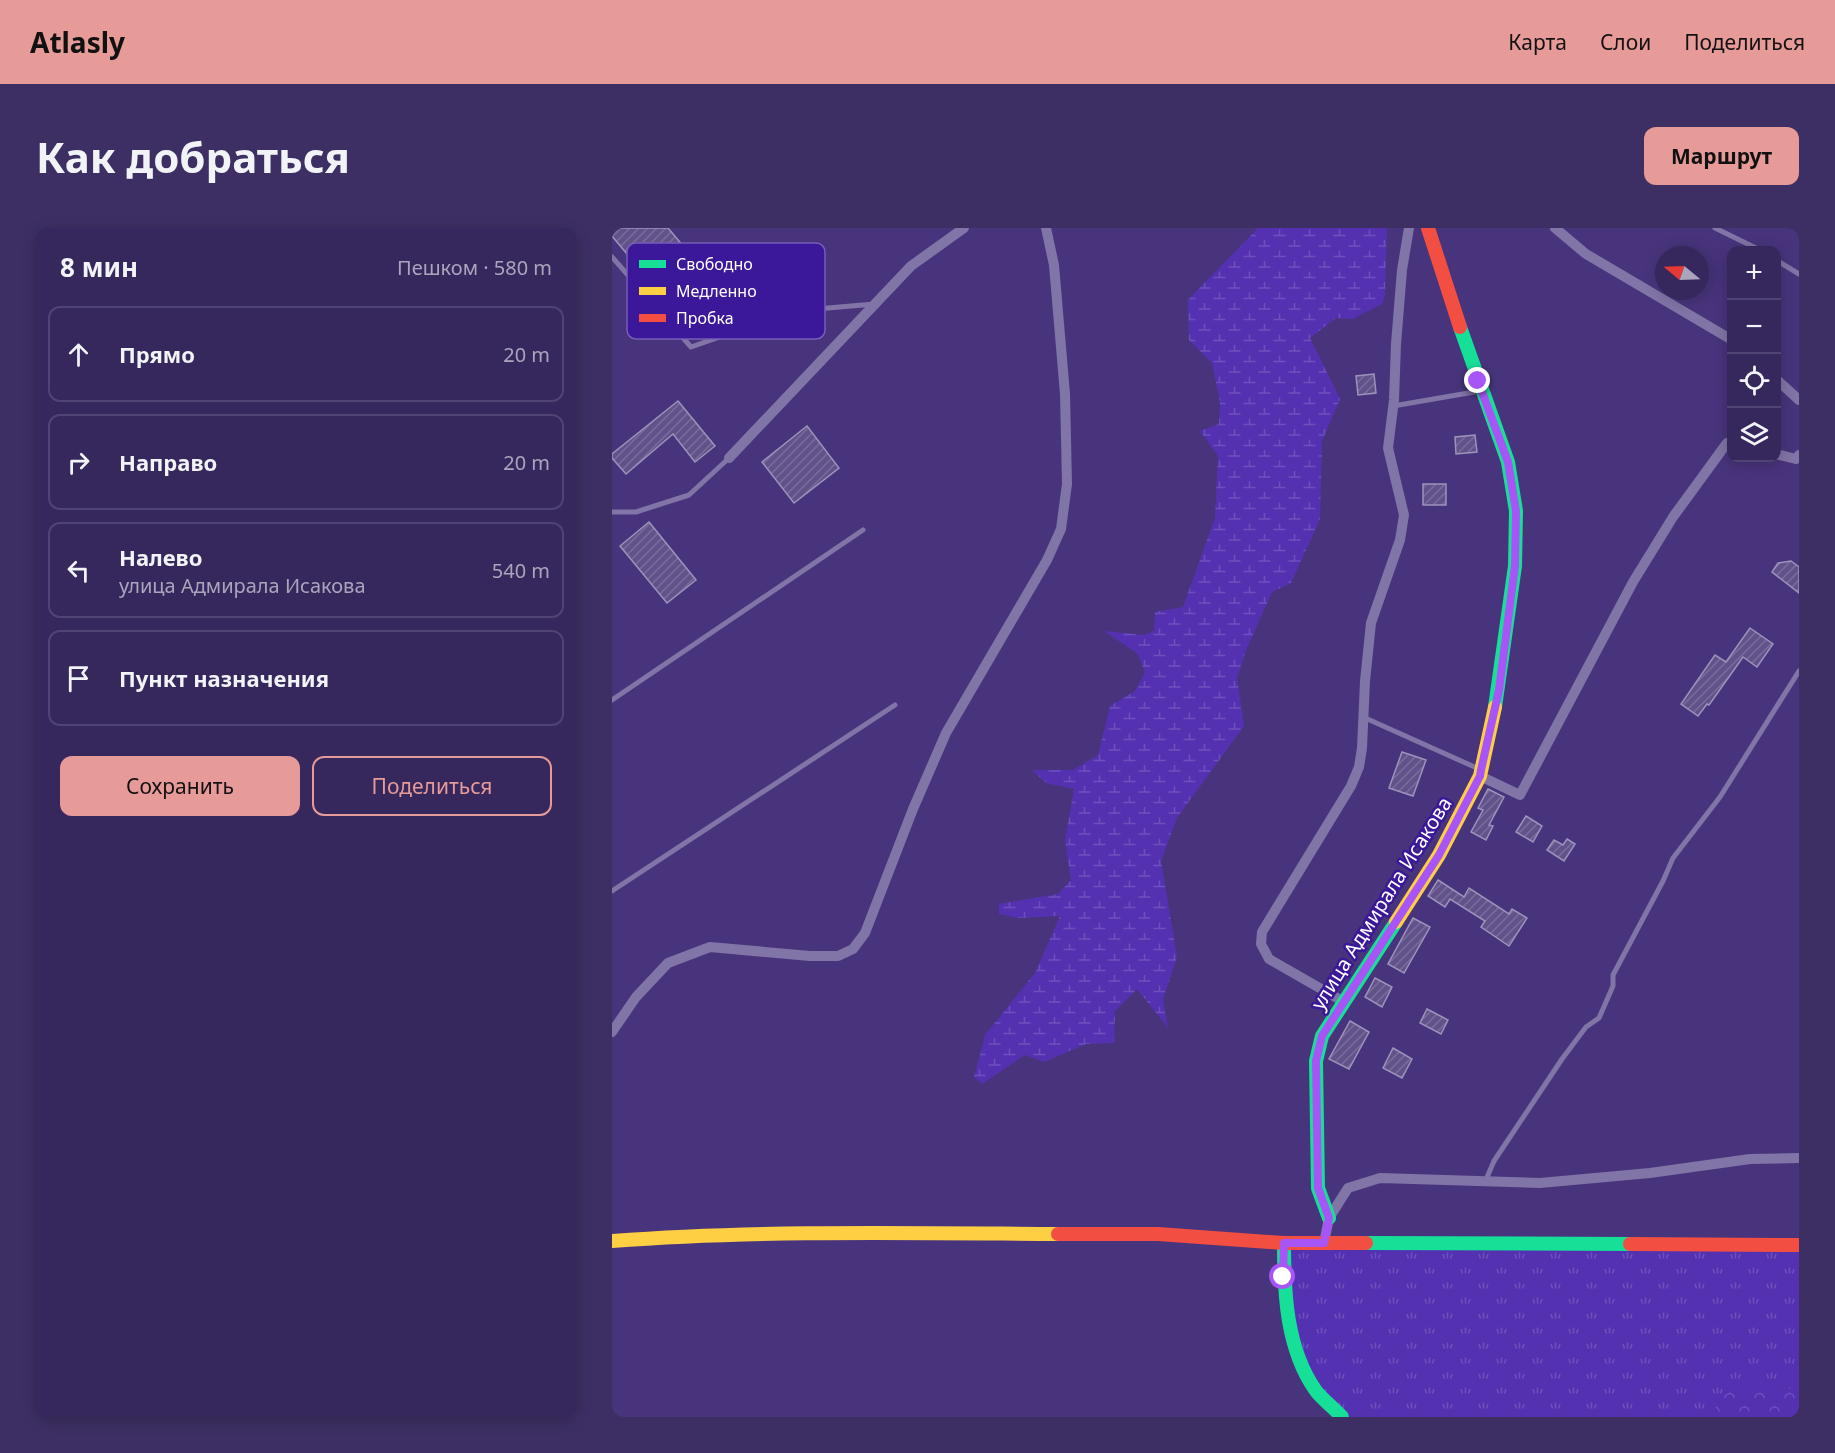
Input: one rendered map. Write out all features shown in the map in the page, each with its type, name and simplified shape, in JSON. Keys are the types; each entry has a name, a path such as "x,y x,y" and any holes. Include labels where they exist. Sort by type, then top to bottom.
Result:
{"main road":[{"name":"улица Адмирала Исакова","path":"1329,1218 1318,1188 1316,1061 1322,1036 1439,855 1481,773 1499,690 1515,566 1516,511 1508,462 1428,228"},
{"path":"612,1241 667,1237 879,1233 1158,1234 1284,1243 1799,1245"},
{"path":"1284,1243 1283,1277 1287,1315 1297,1354 1314,1388 1342,1417"}],"street":[{"path":"729,459 911,266 964,228"},
{"path":"612,1032 636,997 668,963 710,947 810,956 838,956 853,949 865,933 913,809 946,733 1047,560 1061,530 1067,484 1065,394 1054,265 1046,228"},
{"path":"1344,1002 1269,958 1261,944 1262,932 1351,786 1359,767 1371,623 1400,540 1404,515 1388,447 1393,406 1400,291 1409,228"},
{"path":"1555,228 1586,254 1727,338"},
{"path":"1781,384 1799,400"},
{"path":"1481,773 1521,795 1633,582 1673,517 1727,443"},
{"path":"1781,455 1796,459 1799,455"},
{"path":"1324,1243 1329,1218 1348,1188 1380,1178 1540,1183 1650,1173 1750,1159 1799,1158"}],"lane":[{"path":"1714,228 1752,246"},
{"path":"612,257 627,274"},
{"path":"1781,263 1799,274"},
{"path":"825,308 875,303"},
{"path":"684,339 691,347 714,339"},
{"path":"1393,406 1482,391"},
{"path":"612,512 636,512 689,495 729,459"},
{"path":"612,699 863,530"},
{"path":"1485,1182 1494,1161 1562,1059 1586,1027 1599,1018 1613,986 1613,975 1673,858 1720,796 1799,671"},
{"path":"612,891 895,705"},
{"path":"1363,717 1481,773"}],"green space":[{"path":"1258,228 1387,228 1385,295 1382,304 1353,319 1336,318 1310,338 1340,399 1322,441 1320,519 1291,583 1272,592 1247,648 1237,678 1244,726 1177,818 1161,861 1177,957 1163,999 1168,1028 1137,989 1115,1011 1114,1043 1086,1044 1044,1062 1025,1055 982,1084 974,1077 985,1035 1035,973 1060,916 1018,918 999,914 999,904 1058,894 1071,880 1065,840 1074,789 1046,783 1032,770 1073,770 1098,755 1110,706 1135,691 1145,672 1138,654 1104,631 1144,635 1154,631 1155,612 1183,607 1215,518 1218,456 1200,431 1219,424 1220,402 1212,363 1189,340 1188,300"},
{"path":"1287,1247 1799,1249 1799,1417 1347,1417 1316,1385 1289,1314"},
{"path":"1732,1385 1799,1389 1799,1417 1719,1417 1713,1400"}],"building":[{"path":"612,228 668,228 681,243 627,243 627,254 612,236"},
{"path":"1374,374 1376,393 1358,395 1356,376"},
{"path":"678,401 715,446 695,462 673,434 626,474 612,458 612,454"},
{"path":"807,426 839,468 794,503 762,462"},
{"path":"1475,435 1477,452 1456,454 1455,437"},
{"path":"1423,484 1446,484 1446,505 1423,505"},
{"path":"649,522 696,580 667,603 620,546"},
{"path":"1791,561 1799,567 1799,593 1772,572 1778,563"},
{"path":"1750,628 1773,644 1757,667 1743,657 1709,705 1707,704 1698,716 1681,704 1715,655 1726,662"},
{"path":"1402,752 1426,760 1413,796 1389,788"},
{"path":"1488,789 1504,797 1489,825 1493,826 1486,840 1471,832 1483,810 1478,808"},
{"path":"1526,816 1542,826 1533,842 1516,832"},
{"path":"1567,839 1575,844 1564,861 1547,850 1554,840 1563,845"},
{"path":"1438,880 1464,897 1469,888 1509,914 1512,909 1527,918 1509,946 1481,927 1485,921 1450,899 1445,907 1428,896"},
{"path":"1413,918 1430,927 1404,973 1388,964"},
{"path":"1375,978 1392,987 1382,1007 1365,997"},
{"path":"1427,1009 1448,1020 1441,1034 1420,1023"},
{"path":"1350,1021 1369,1032 1349,1069 1329,1059"},
{"path":"1393,1048 1412,1059 1402,1078 1383,1068"}],"traffic: fast":[{"path":"1460,327 1508,462 1516,511 1515,566 1495,707"},
{"path":"1329,1218 1318,1188 1316,1061 1322,1036 1396,922"},
{"path":"1284,1243 1286,1300 1298,1357 1316,1391 1342,1417"},
{"path":"1366,1243 1630,1244"}],"traffic: slow":[{"path":"1396,922 1439,855 1480,776 1495,707"},
{"path":"612,1241 779,1234 1058,1234"}],"traffic: jam":[{"path":"1428,228 1460,327"},
{"path":"1058,1234 1158,1234 1284,1243 1366,1243"},
{"path":"1630,1244 1799,1245"}],"route":[{"path":"1283,1277 1284,1243 1324,1243 1329,1218 1318,1188 1316,1061 1322,1036 1439,855 1480,776 1499,690 1515,566 1516,511 1508,462 1478,381"}]}
